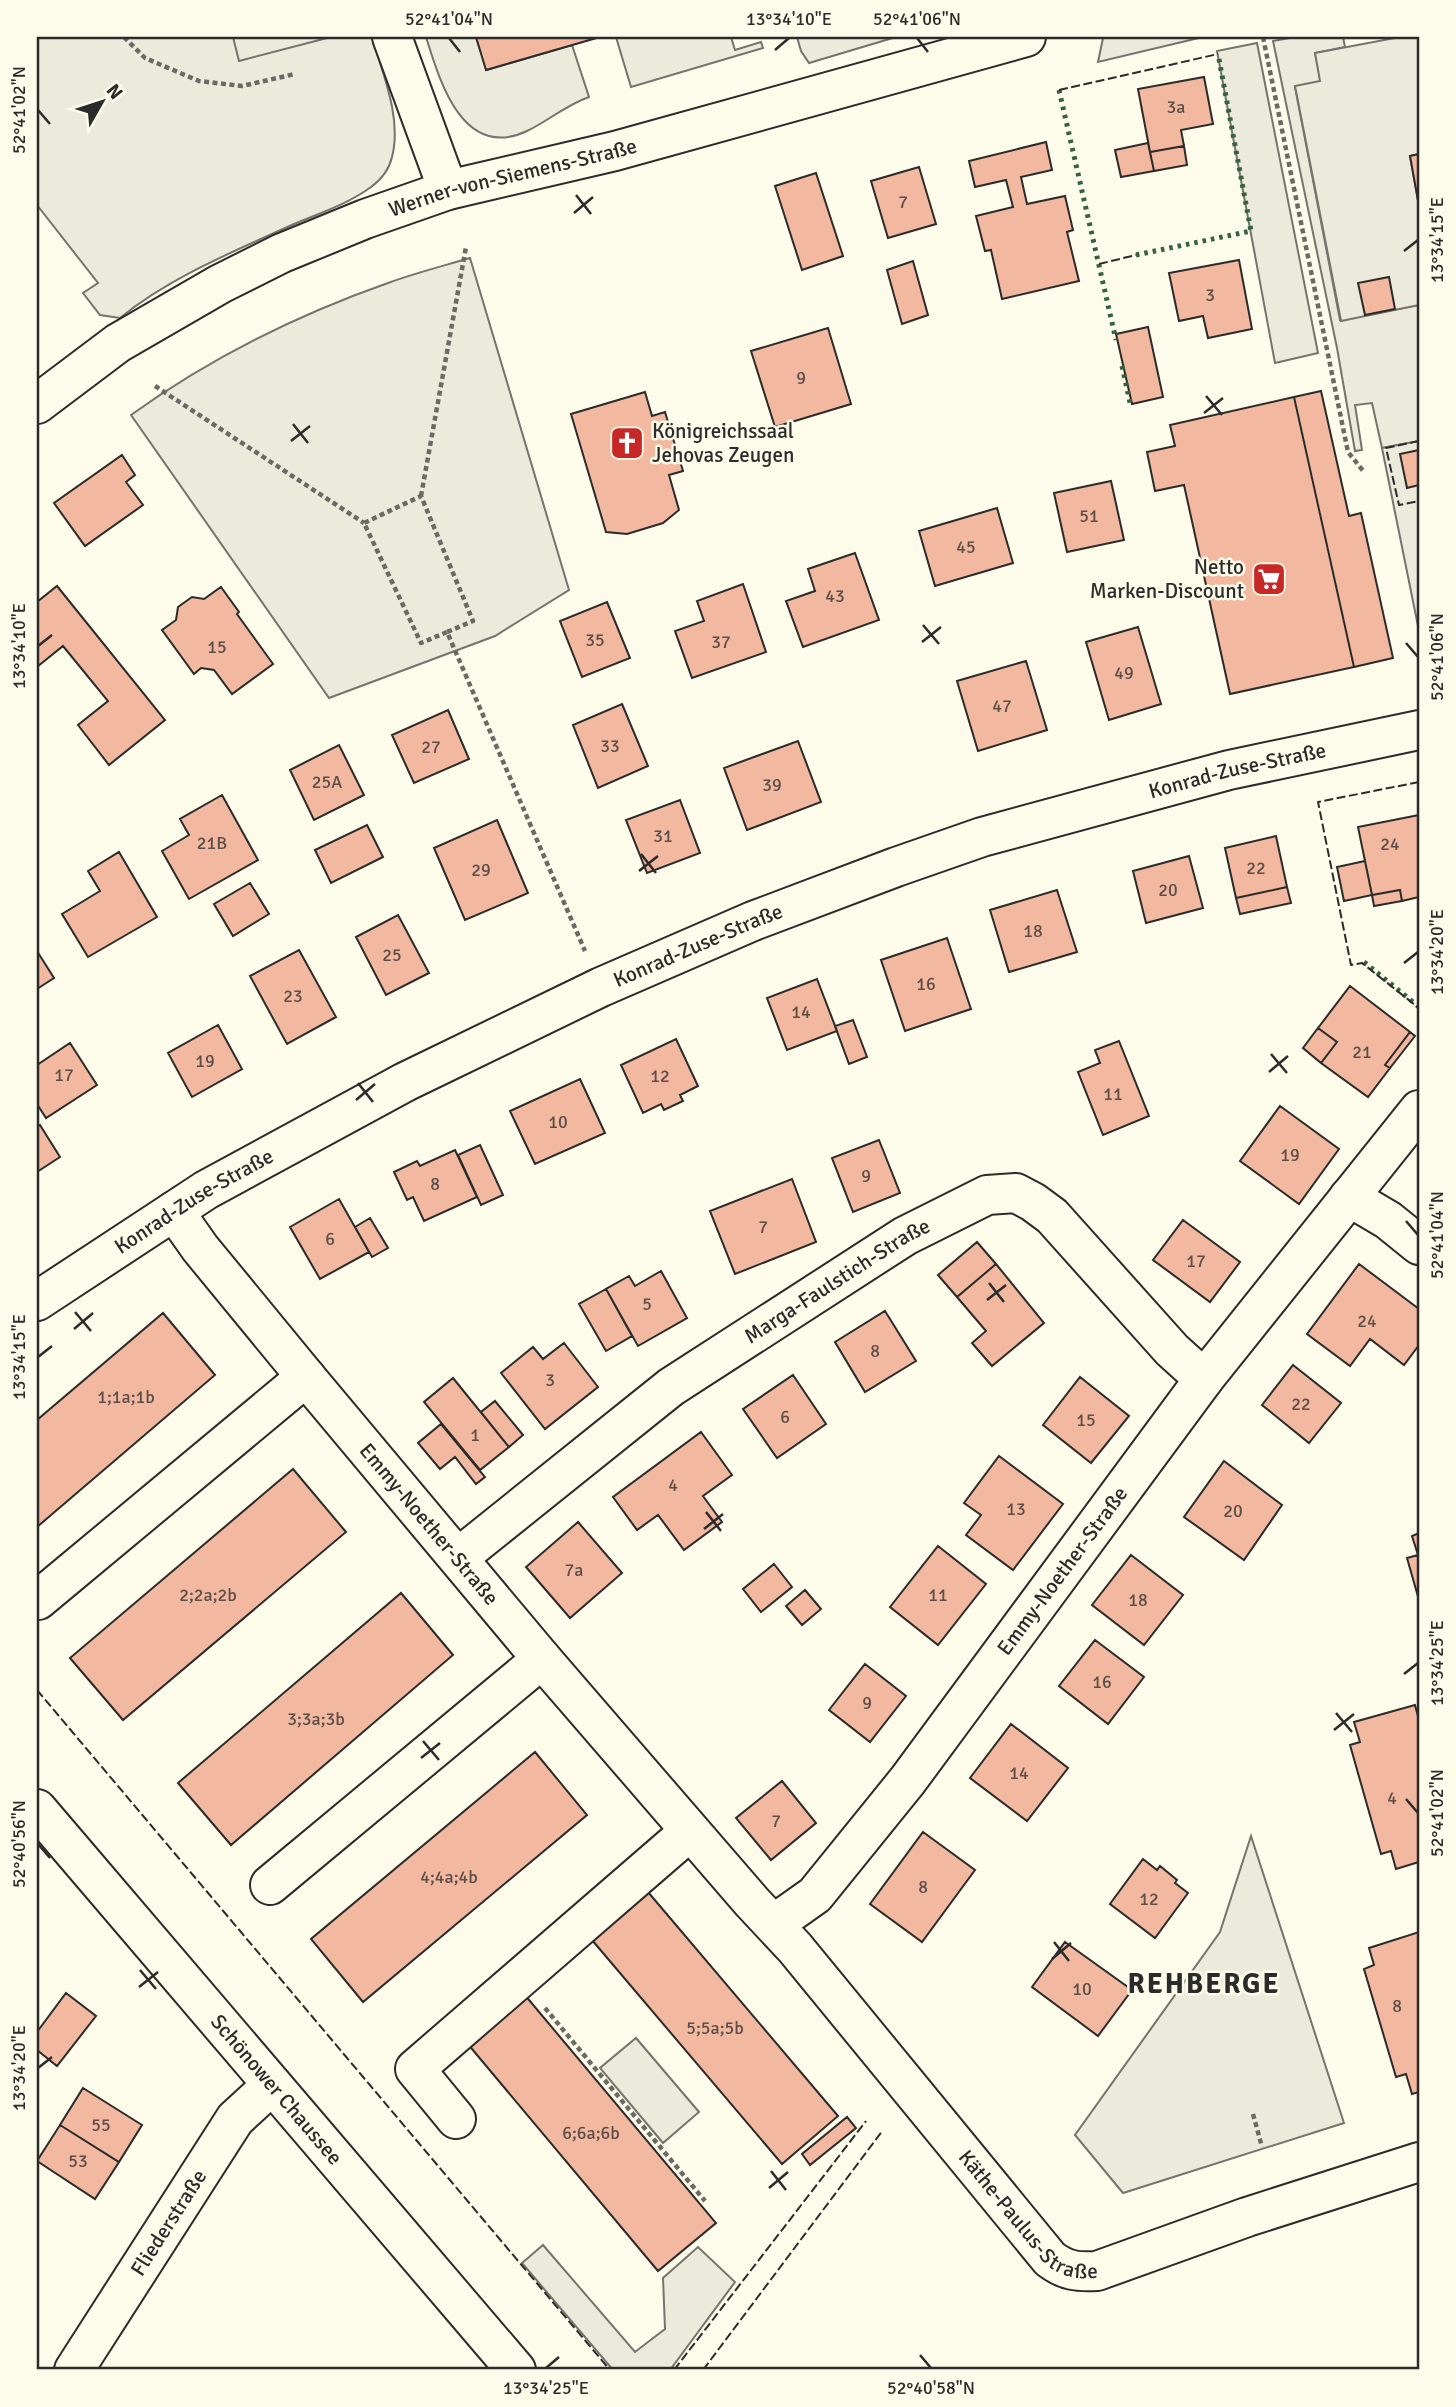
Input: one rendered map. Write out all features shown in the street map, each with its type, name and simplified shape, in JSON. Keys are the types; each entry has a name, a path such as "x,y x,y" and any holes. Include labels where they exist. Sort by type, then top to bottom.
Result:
{"street":[{"path":"392,37 448,190"},
{"name":"Werner-von-Siemens-Straße","path":"37,404 118,343 220,284 282,253 329,234 448,190 615,151 1026,37"},
{"name":"Konrad-Zuse-Straße","path":"37,1301 206,1190 405,1082 601,986 753,921 982,837 1229,770 1419,730"},
{"name":"Emmy-Noether-Straße","path":"174,1212 200,1248 306,1377 542,1659 774,1924 815,1895 908,1780 1204,1379 1419,1110"},
{"name":"Marga-Faulstich-Straße","path":"459,1557 671,1387 905,1236 987,1195 1016,1194 1052,1216 1172,1350 1204,1379"},
{"path":"1349,1197 1388,1220 1419,1245"},
{"path":"38,1600 306,1377"},
{"path":"270,1885 542,1659"},
{"name":"Schönower Chaussee","path":"37,1809 516,2370"},
{"path":"456,2119 415,2069 690,1831"},
{"name":"Käthe-Paulus-Straße","path":"774,1924 1050,2259 1065,2270 1097,2271 1247,2217 1419,2162"},
{"name":"Fliederstraße","path":"74,2370 235,2119 272,2085"}],"path":[{"path":"124,37 145,58 199,81 242,86 295,74"},
{"path":"1263,37 1348,452 1364,472"},
{"path":"155,386 364,523 421,643 472,621 421,496 466,247"},
{"path":"364,523 421,496"},
{"path":"447,632 601,986"},
{"path":"520,1977 705,2201"},
{"path":"1253,2114 1262,2147"}],"shaded area":[{"path":"37,37 372,37 393,112 395,127 391,162 371,187 334,208 249,244 181,277 120,318 100,315 83,293 98,283 37,205"},
{"path":"233,37 331,37 239,61"},
{"path":"426,37 476,37 487,70 572,45 589,97 527,131 505,137 486,135 471,126 458,112 447,94"},
{"path":"616,37 731,37 735,50 761,42 763,48 631,87"},
{"path":"797,37 896,37 809,63 801,51"},
{"path":"1203,37 1098,62 1103,38"},
{"path":"1295,37 1343,37 1345,47 1315,53 1321,82 1295,87 1340,320 1419,305 1419,441 1382,448 1372,403 1355,405 1362,450 1355,451 1337,348 1273,41"},
{"path":"1400,37 1419,37 1419,154 1410,156 1419,206 1419,305 1341,321 1295,86 1320,81 1315,53"},
{"path":"1257,43 1318,353 1275,363 1217,51"},
{"path":"470,258 569,590 495,636 329,698 131,415 191,375 287,324 388,283"},
{"path":"1419,441 1419,631 1382,448"},
{"path":"1251,1836 1344,2123 1123,2193 1075,2135 1220,1932"},
{"path":"636,2038 699,2112 663,2143 600,2068"},
{"path":"543,2245 635,2352 665,2329 663,2278 698,2247 735,2282 670,2370 613,2370 522,2263"}],"building":[{"path":"476,37 600,37 486,70"},
{"path":"1204,77 1213,124 1181,130 1184,146 1150,152 1138,89"},
{"path":"1046,142 1052,170 1021,177 1027,204 1065,196 1073,230 1067,232 1079,281 1002,299 991,250 985,251 976,216 1013,207 1006,180 975,187 969,161"},
{"path":"1148,143 1154,171 1121,177 1115,150"},
{"path":"1184,146 1187,165 1154,171 1150,152"},
{"path":"1419,154 1419,206 1410,156"},
{"path":"919,167 936,224 888,238 871,181"},
{"path":"816,173 843,256 802,270 775,186"},
{"path":"1239,260 1252,329 1208,338 1203,316 1179,321 1169,273"},
{"path":"913,261 928,315 902,324 887,270"},
{"path":"1389,277 1395,309 1365,315 1358,283"},
{"path":"1148,327 1163,397 1132,404 1116,334"},
{"path":"828,328 851,404 775,427 751,351"},
{"path":"1321,391 1349,516 1361,513 1393,658 1354,667 1294,397"},
{"name":"Königreichssaal Jehovas Zeugen","path":"645,392 652,416 665,412 683,471 669,475 679,510 663,523 627,534 606,532 571,414"},
{"name":"Netto Marken-Discount","path":"1294,397 1354,667 1230,694 1184,485 1155,491 1147,452 1175,446 1170,425"},
{"path":"1419,450 1419,485 1407,488 1400,454"},
{"path":"122,455 135,475 126,482 143,505 85,546 54,503"},
{"path":"1111,481 1124,540 1067,552 1054,493"},
{"path":"997,508 1013,563 935,586 919,531"},
{"path":"855,553 879,620 803,647 786,601 815,591 808,569"},
{"path":"743,584 766,652 692,678 675,631 704,621 697,601"},
{"path":"57,586 165,720 109,765 78,725 108,701 63,646 37,667 37,602"},
{"path":"221,587 273,664 232,694 214,670 201,668 194,674 162,630 176,620 178,607 192,597 204,599"},
{"path":"607,602 630,658 582,677 560,621"},
{"path":"1138,627 1161,704 1109,720 1086,642"},
{"path":"1026,661 1047,730 978,751 957,681"},
{"path":"622,704 648,766 598,788 573,725"},
{"path":"448,710 469,759 414,783 392,735"},
{"path":"798,741 821,802 747,830 724,768"},
{"path":"339,745 364,795 314,820 290,770"},
{"path":"222,795 258,860 189,899 162,851 189,835 180,819"},
{"path":"680,800 700,853 647,873 626,820"},
{"path":"1419,815 1419,897 1402,901 1400,890 1372,895 1358,827"},
{"path":"497,820 528,893 465,920 434,848"},
{"path":"367,825 383,857 331,883 315,850"},
{"path":"1276,836 1287,887 1236,898 1225,848"},
{"path":"119,852 157,917 88,957 62,914 100,891 88,871"},
{"path":"1189,856 1203,908 1146,923 1133,871"},
{"path":"1365,861 1372,895 1344,901 1337,867"},
{"path":"250,883 269,914 233,936 214,904"},
{"path":"1287,887 1291,903 1240,914 1236,898"},
{"path":"1057,890 1077,952 1009,972 990,910"},
{"path":"1400,890 1402,901 1374,906 1372,895"},
{"path":"398,915 429,973 386,995 356,937"},
{"path":"947,938 971,1009 905,1031 881,960"},
{"path":"299,950 336,1017 287,1044 250,976"},
{"path":"37,951 54,978 37,989"},
{"path":"817,979 837,1031 787,1050 767,998"},
{"path":"1350,986 1410,1032 1385,1065 1390,1068 1368,1097 1321,1063 1337,1042 1318,1028"},
{"path":"853,1020 867,1057 849,1064 835,1026"},
{"path":"218,1025 242,1069 192,1097 168,1053"},
{"path":"1318,1028 1337,1042 1321,1063 1303,1048"},
{"path":"1410,1032 1415,1036 1390,1068 1385,1065"},
{"path":"676,1039 698,1086 680,1095 683,1101 664,1110 661,1104 643,1113 621,1065"},
{"path":"1119,1041 1149,1116 1103,1135 1078,1072 1100,1063 1095,1050"},
{"path":"70,1043 97,1085 46,1118 37,1104 37,1065"},
{"path":"580,1079 605,1133 535,1164 510,1111"},
{"path":"1280,1106 1339,1149 1299,1204 1240,1161"},
{"path":"40,1125 60,1157 37,1172 37,1127"},
{"path":"879,1140 900,1193 853,1212 832,1158"},
{"path":"480,1145 503,1195 481,1205 458,1155"},
{"path":"455,1150 477,1197 424,1221 413,1197 407,1200 394,1172 417,1161 420,1166"},
{"path":"792,1179 816,1242 735,1274 710,1211"},
{"path":"339,1199 369,1252 320,1279 290,1227"},
{"path":"370,1218 388,1248 372,1257 355,1227"},
{"path":"1183,1220 1240,1262 1210,1302 1153,1260"},
{"path":"977,1242 996,1264 957,1297 938,1275"},
{"path":"996,1264 1044,1323 992,1366 972,1343 986,1331 957,1297"},
{"path":"1359,1264 1419,1309 1419,1345 1404,1365 1370,1339 1350,1366 1307,1334"},
{"path":"661,1271 687,1318 638,1346 606,1289 629,1276 635,1286"},
{"path":"606,1289 632,1336 606,1351 579,1304"},
{"path":"885,1311 916,1361 865,1392 835,1342"},
{"path":"163,1313 215,1375 37,1527 37,1420"},
{"path":"564,1343 598,1387 545,1429 501,1373 533,1347 543,1359"},
{"path":"1293,1365 1341,1403 1309,1443 1262,1405"},
{"path":"793,1375 826,1424 777,1458 743,1409"},
{"path":"1080,1377 1129,1416 1091,1463 1043,1425"},
{"path":"453,1378 509,1447 480,1470 424,1402"},
{"path":"495,1401 523,1435 509,1447 481,1412"},
{"path":"441,1424 485,1477 476,1484 455,1457 440,1469 418,1443"},
{"path":"701,1432 732,1475 703,1496 722,1522 684,1550 658,1515 637,1530 613,1497"},
{"path":"999,1456 1063,1504 1013,1570 966,1535 981,1515 964,1503"},
{"path":"1224,1461 1282,1505 1244,1560 1184,1517"},
{"path":"293,1469 346,1532 123,1720 70,1658"},
{"path":"578,1522 622,1573 570,1618 526,1567"},
{"path":"1419,1533 1419,1600 1407,1558 1418,1555 1412,1536"},
{"path":"938,1546 986,1584 938,1645 890,1607"},
{"path":"1131,1555 1183,1595 1144,1645 1092,1605"},
{"path":"774,1564 792,1587 761,1612 743,1589"},
{"path":"805,1590 821,1609 802,1625 786,1606"},
{"path":"401,1593 453,1655 231,1845 178,1783"},
{"path":"1095,1640 1144,1677 1108,1724 1059,1686"},
{"path":"865,1664 906,1696 870,1742 829,1710"},
{"path":"1415,1705 1419,1720 1419,1862 1396,1869 1391,1851 1381,1854 1350,1745 1360,1742 1354,1722"},
{"path":"1011,1724 1068,1768 1027,1821 970,1778"},
{"path":"535,1752 587,1815 363,2002 311,1939"},
{"path":"782,1781 816,1823 771,1860 736,1818"},
{"path":"923,1832 975,1870 922,1942 870,1904"},
{"path":"1143,1859 1157,1870 1160,1866 1188,1893 1155,1938 1110,1904"},
{"path":"648,1892 838,2116 782,2164 592,1940"},
{"path":"1419,1932 1419,2092 1412,2094 1406,2074 1396,2077 1364,1969 1374,1965 1369,1948"},
{"path":"1065,1942 1132,1990 1098,2036 1032,1987"},
{"path":"66,1993 96,2016 57,2066 37,2050 37,2032"},
{"path":"524,1994 716,2223 658,2271 467,2043"},
{"path":"83,2088 142,2125 119,2162 60,2125"},
{"path":"847,2117 856,2128 810,2165 802,2154"},
{"path":"60,2125 119,2162 95,2199 37,2161"}],"hedge":[{"path":"1136,255 1251,231 1218,54"},
{"path":"1059,90 1116,340"},
{"path":"1122,366 1131,407"},
{"path":"1364,962 1419,1007"}],"fence":[{"path":"1059,90 1218,54"},
{"path":"1099,264 1136,255"},
{"path":"1419,441 1386,448 1399,505 1419,501"},
{"path":"1419,782 1318,802 1351,965 1362,963 1419,1008"},
{"path":"37,1690 610,2370"},
{"path":"674,2370 866,2121"},
{"path":"703,2370 883,2130"}],"place":[{"name":"Königreichssaal Jehovas Zeugen","path":"627,443"},
{"name":"Netto Marken-Discount","path":"1269,579"}],"district":[{"name":"REHBERGE","path":"1204,1984"}]}
